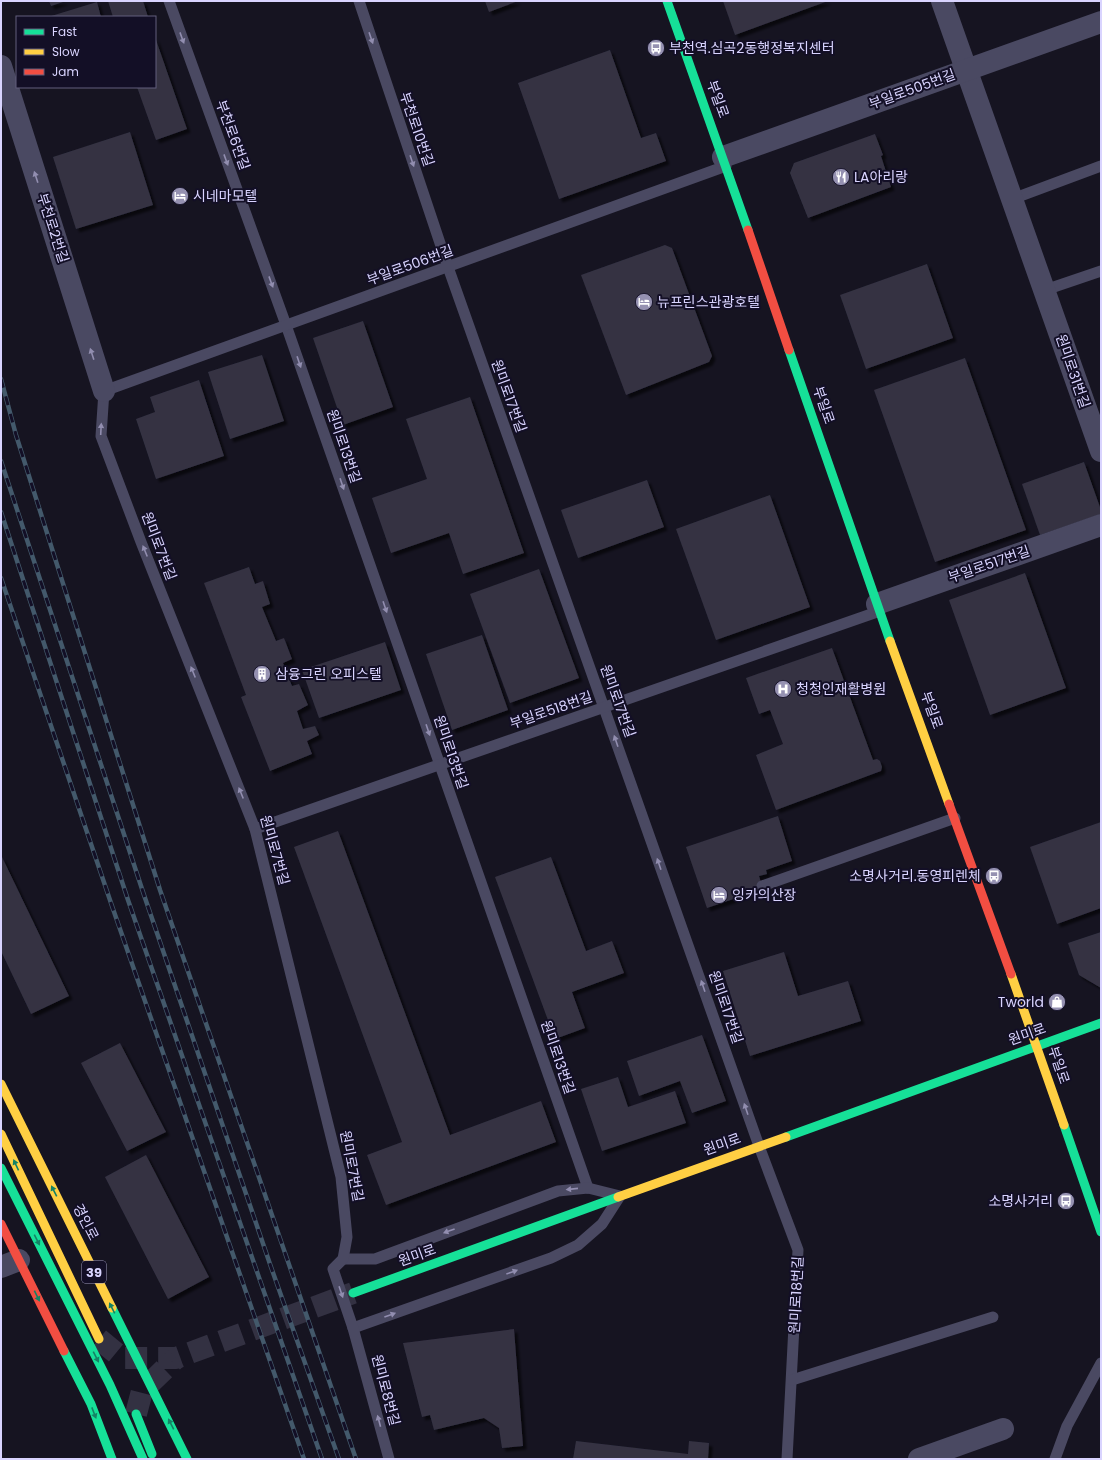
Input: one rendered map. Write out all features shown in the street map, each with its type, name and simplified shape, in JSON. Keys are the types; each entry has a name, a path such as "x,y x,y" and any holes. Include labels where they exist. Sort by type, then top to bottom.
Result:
{"street":[{"name":"부일로","path":"667,1 879,607 1037,1046 1101,1232"},
{"name":"원미로31번길","path":"942,1 1101,451"},
{"name":"부일로505번길","path":"724,161 967,70 1101,22"},
{"name":"부천로2번길","path":"1,66 104,391"},
{"name":"부일로517번길","path":"879,607 1101,525"},
{"name":"원미로","path":"353,1293 1101,1023"},
{"name":"경인로","path":"1,1084 187,1459"},
{"path":"1,1134 99,1339"},
{"name":"39","path":"1,1168 110,1385 143,1459"},
{"path":"1,1224 10,1263 91,1404 112,1459"},
{"path":"136,1414 154,1459"},
{"path":"919,1459 1003,1429"}],"lane":[{"name":"부천로6번길","path":"169,1 286,325"},
{"name":"부천로10번길","path":"359,1 448,267"},
{"name":"부일로506번길","path":"104,391 448,267 724,161"},
{"path":"1012,199 1101,166"},
{"name":"원미로17번길","path":"448,267 759,1146"},
{"path":"1045,290 1101,271"},
{"name":"원미로13번길","path":"286,325 588,1188"},
{"name":"원미로7번길","path":"104,391 101,436 141,542 255,829 342,1177 347,1236 343,1259 333,1269 353,1328"},
{"name":"부일로518번길","path":"255,829 604,707 879,607"},
{"path":"762,886 955,818"},
{"name":"원미로18번길","path":"759,1146 798,1250 787,1459"},
{"path":"343,1259 374,1259 558,1191 588,1188 620,1196 602,1224 578,1245 551,1258 353,1328"},
{"path":"792,1380 992,1317"},
{"name":"원미로8번길","path":"353,1328 389,1459"},
{"path":"1055,1459 1067,1426 1101,1363"}],"building":[{"path":"49,1 66,1 51,6"},
{"path":"108,1 143,1 148,16 113,16"},
{"path":"485,1 518,1 489,12"},
{"path":"723,1 828,1 735,35"},
{"path":"97,2 101,16 51,16"},
{"path":"156,40 187,129 156,140 137,88 156,88"},
{"path":"610,50 641,138 656,133 666,161 559,199 518,83"},
{"path":"130,132 153,205 76,229 53,157"},
{"path":"875,134 883,155 881,156 891,187 808,218 790,173 794,163"},
{"path":"665,245 672,248 712,356 709,362 626,395 581,275"},
{"path":"927,264 953,338 866,369 840,295"},
{"path":"363,321 393,407 343,425 313,338"},
{"path":"262,355 284,421 230,439 208,372"},
{"path":"965,358 1026,530 935,562 874,390"},
{"path":"199,380 224,456 156,479 136,419 155,412 150,397"},
{"path":"470,397 524,553 463,574 449,533 391,553 372,498 427,479 406,419"},
{"path":"1084,462 1101,510 1101,514 1040,535 1022,484"},
{"path":"647,480 664,527 578,558 561,510"},
{"path":"770,495 810,607 716,640 676,529"},
{"name":"삼융그린 오피스텔","path":"249,567 255,584 263,581 270,604 262,607 276,641 284,638 292,659 283,663 292,686 299,684 308,705 297,711 303,729 315,726 319,735 307,741 312,754 270,771 241,697 246,695 204,583"},
{"path":"539,569 579,678 510,703 470,594"},
{"path":"1025,573 1066,688 990,715 949,600"},
{"path":"482,635 508,710 452,730 426,654"},
{"path":"385,642 401,690 319,718 302,670"},
{"path":"832,648 873,760 877,759 880,761 882,767 881,771 776,810 756,755 783,744 770,710 759,714 746,678"},
{"path":"778,816 792,861 766,870 767,874 759,876 763,889 707,908 686,847"},
{"path":"1101,822 1101,908 1057,924 1030,847"},
{"path":"338,831 450,1135 541,1101 556,1142 386,1205 367,1155 402,1142 294,847"},
{"path":"2,857 69,996 31,1014 1,951"},
{"path":"551,857 586,951 612,941 624,973 572,992 585,1028 555,1039 495,877"},
{"path":"1101,932 1101,988 1079,975 1068,943"},
{"path":"784,952 798,996 848,981 861,1021 750,1056 723,971"},
{"path":"702,1035 726,1101 692,1113 680,1081 639,1096 627,1061"},
{"path":"120,1043 166,1132 127,1151 81,1063"},
{"path":"618,1077 628,1107 675,1091 686,1123 602,1151 581,1089"},
{"path":"146,1155 209,1277 168,1299 105,1177"},
{"path":"514,1329 523,1446 502,1448 499,1428 484,1418 434,1430 430,1415 422,1417 403,1343"},
{"path":"576,1441 688,1454 689,1441 709,1443 708,1459 573,1459"}],"tunnel":[{"path":"99,1339 122,1358 176,1358 353,1293"},
{"path":"136,1414 142,1391 176,1358"}],"railway":[{"path":"1,379 16,435 160,890 356,1459"},
{"path":"1,461 144,895 271,1267 339,1459"},
{"path":"1,512 128,900 322,1459"},
{"path":"1,578 112,906 304,1459"}],"traffic: fast":[{"path":"667,1 748,230"},
{"path":"789,350 890,641"},
{"path":"786,1137 1101,1023"},
{"path":"1064,1125 1101,1232"},
{"path":"1,1168 110,1385 143,1459"},
{"path":"353,1293 618,1197"},
{"path":"112,1308 187,1459"},
{"path":"64,1351 91,1404 112,1459"},
{"path":"136,1414 152,1454"}],"traffic: slow":[{"path":"890,641 949,804"},
{"path":"1011,974 1064,1125"},
{"path":"1,1084 112,1308"},
{"path":"1,1134 99,1339"},
{"path":"618,1197 786,1137"}],"traffic: jam":[{"path":"748,230 789,350"},
{"path":"949,804 1011,974"},
{"path":"1,1224 64,1351"}],"place":[{"name":"부천역.심곡2동행정복지센터","path":"656,48"},
{"name":"LA아리랑","path":"841,177"},
{"name":"시네마모텔","path":"180,196"},
{"name":"뉴프린스관광호텔","path":"644,302"},
{"name":"삼융그린 오피스텔","path":"262,674"},
{"name":"청청인재활병원","path":"783,689"},
{"name":"소명사거리.동영피렌체","path":"994,876"},
{"name":"잉카의산장","path":"719,895"},
{"name":"Tworld","path":"1057,1002"},
{"name":"소명사거리","path":"1066,1201"}]}
